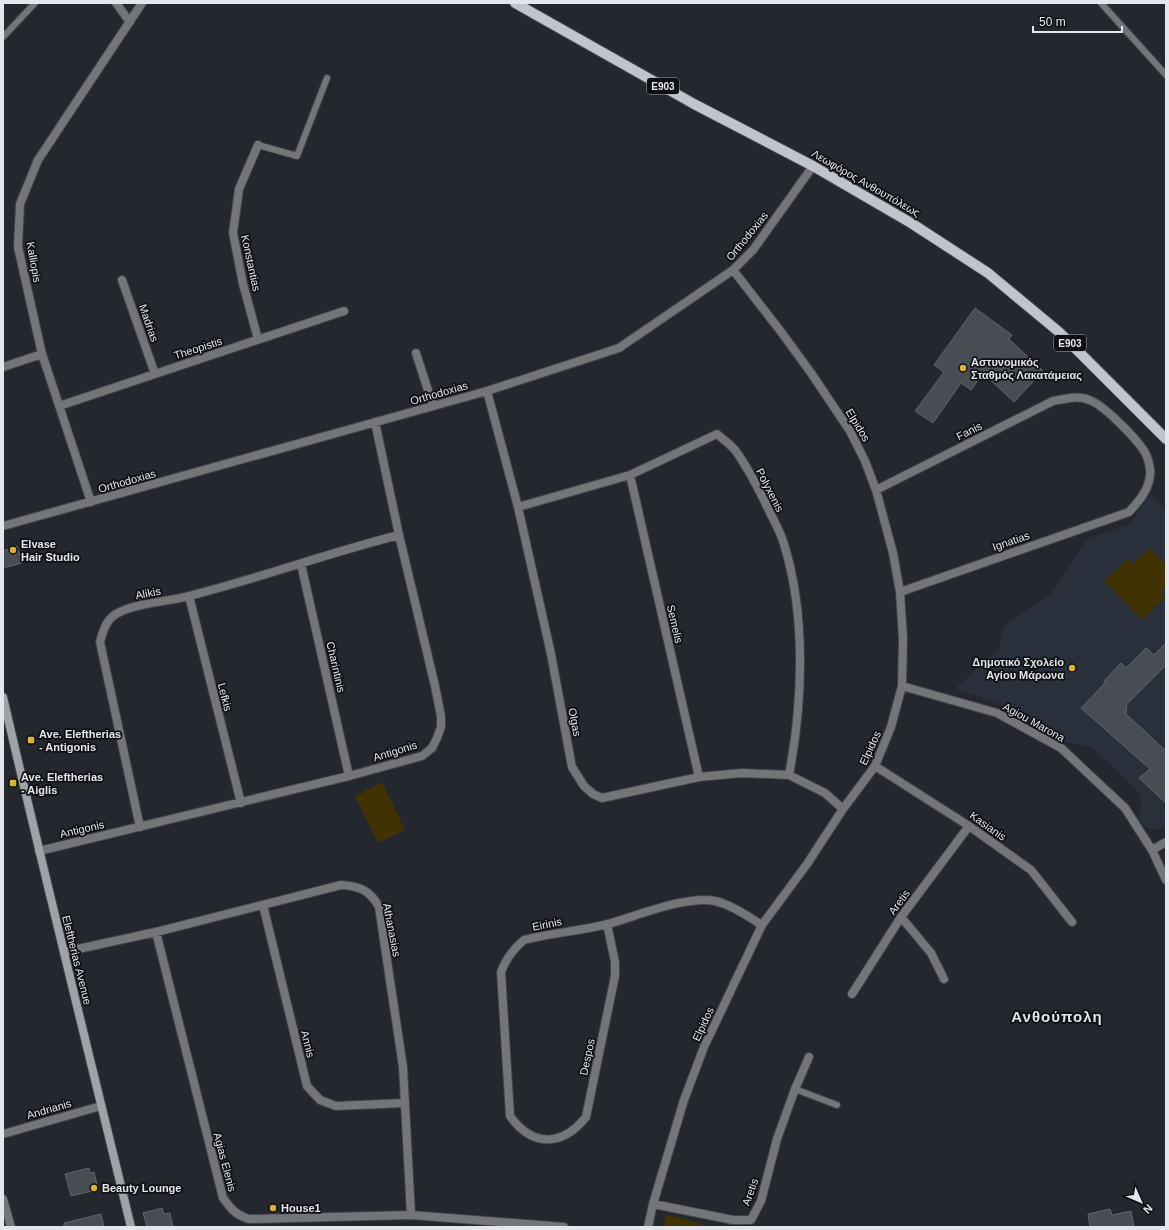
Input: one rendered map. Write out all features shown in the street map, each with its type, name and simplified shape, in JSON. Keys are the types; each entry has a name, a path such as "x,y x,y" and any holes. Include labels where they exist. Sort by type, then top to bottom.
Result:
{"main road":[{"name":"Λεωφόρος Ανθουπόλεως","path":"515,3 694,104 813,166 912,223 988,273 1059,332 1166,440"},
{"name":"Eleftherias Avenue","path":"3,698 38,851 131,1227"}],"street":[{"path":"116,3 130,22"},
{"name":"Kalliopis","path":"91,502 42,354 18,247 20,204 38,160 142,3"},
{"name":"Konstantias","path":"258,145 239,189 233,233 243,284 258,339"},
{"name":"Orthodoxias","path":"3,526 487,391 619,348 733,270 753,250 813,166"},
{"name":"Elpidos","path":"648,1227 653,1204 684,1100 704,1047 762,925 807,864 843,809 875,766 891,727 902,686 903,639 900,592 893,553 876,490 866,461 850,431 790,344 733,270"},
{"name":"Madrias","path":"122,280 155,374"},
{"name":"Theopistis","path":"59,406 344,311"},
{"path":"416,353 433,406"},
{"path":"3,367 42,354"},
{"name":"Olgas","path":"487,391 518,507 551,654 572,767 584,786 592,794 602,798 698,777 742,773 789,775 824,793 843,809"},
{"name":"Fanis","path":"876,490 1053,401 1075,397 1089,399 1101,406 1138,443 1147,457 1150,475 1145,494 1129,512"},
{"name":"Antigonis","path":"38,851 349,776 422,756 432,748 441,727 441,716 399,535 375,422"},
{"name":"Polyxenis","path":"518,507 630,475 717,434 734,449 755,481 784,542 793,580 797,610 800,678 796,734 789,775"},
{"name":"Semelis","path":"630,475 698,777"},
{"name":"Ignatias","path":"900,592 1129,512"},
{"name":"Alikis","path":"140,827 100,642 105,625 115,615 127,609 189,596 399,535"},
{"name":"Charintinis","path":"302,564 349,776"},
{"name":"Lefkis","path":"189,596 240,802"},
{"name":"Agiou Marona","path":"902,686 997,713 1061,748 1125,808 1152,850 1166,880"},
{"name":"Kasianis","path":"875,766 969,826 1032,870 1072,922"},
{"name":"Aretis","path":"852,994 901,917 969,826"},
{"path":"1152,850 1166,842"},
{"name":"Athanasias","path":"64,952 156,932 341,885 354,886 364,890 374,898 378,907 401,1052 411,1215"},
{"name":"Eirinis","path":"518,1126 510,1116 501,972 505,961 516,946 524,940 607,924 686,902 704,900 727,904 762,925"},
{"name":"Annis","path":"262,905 308,1086 320,1100 336,1106 404,1103"},
{"path":"901,917 931,953 944,979"},
{"name":"Despos","path":"518,1126 537,1138 549,1139 563,1137 578,1128 586,1118 615,976 615,962 607,924"},
{"name":"Agias Elenis","path":"156,932 223,1198 230,1208 238,1215 249,1219 411,1215 564,1227"},
{"name":"Aretis","path":"653,1204 733,1220 751,1220 761,1201 777,1139 795,1088 809,1057"},
{"name":"Andrianis","path":"3,1134 101,1106"},
{"path":"3,1199 11,1227"}],"lane":[{"path":"3,37 35,3"},
{"path":"1102,3 1166,75"},
{"path":"258,145 297,156 327,78"},
{"path":"795,1088 836,1105"}],"shaded area":[{"name":"Δημοτικό Σχολείο Αγίου Μάρωνα","path":"1150,494 1166,510 1166,825 1157,830 1147,829 1138,819 1142,796 1092,747 1064,742 1001,705 956,688 999,648 1003,627 1051,594 1088,538 1130,524"},
{"path":"1149,548 1166,564 1166,587 1161,592 1165,597 1142,620 1104,581 1128,559 1133,564"},
{"path":"382,782 405,830 378,843 355,796"},
{"path":"666,1214 711,1227 663,1227"}],"building":[{"name":"Αστυνομικός Σταθμός Λακατάμειας","path":"975,308 1012,335 1009,339 1043,371 1014,402 983,373 971,390 961,383 933,423 915,411 944,372 934,365"},
{"path":"17,546 22,563 3,568 3,551"},
{"path":"1166,643 1166,665 1127,704 1126,714 1166,751 1166,803 1139,778 1150,769 1081,708 1106,682 1104,681 1121,663 1126,668 1146,648 1154,655"},
{"path":"89,1168 90,1173 94,1172 97,1184 94,1184 96,1190 71,1196 65,1174"},
{"path":"162,1208 164,1214 170,1213 173,1227 147,1227 143,1213"},
{"path":"1110,1209 1112,1215 1131,1211 1134,1227 1090,1227 1088,1214"},
{"path":"101,1214 104,1227 64,1227 64,1223"}],"place":[{"name":"Αστυνομικός Σταθμός Λακατάμειας","path":"963,368"},
{"name":"Elvase Hair Studio","path":"13,550"},
{"name":"Δημοτικό Σχολείο Αγίου Μάρωνα","path":"1072,668"},
{"name":"Ave. Eleftherias - Antigonis","path":"31,740"},
{"name":"Ave. Eleftherias - Aiglis","path":"13,783"},
{"name":"Beauty Lounge","path":"94,1188"},
{"name":"House1","path":"273,1208"}],"district":[{"name":"Ανθούπολη","path":"1057,1017"}]}
